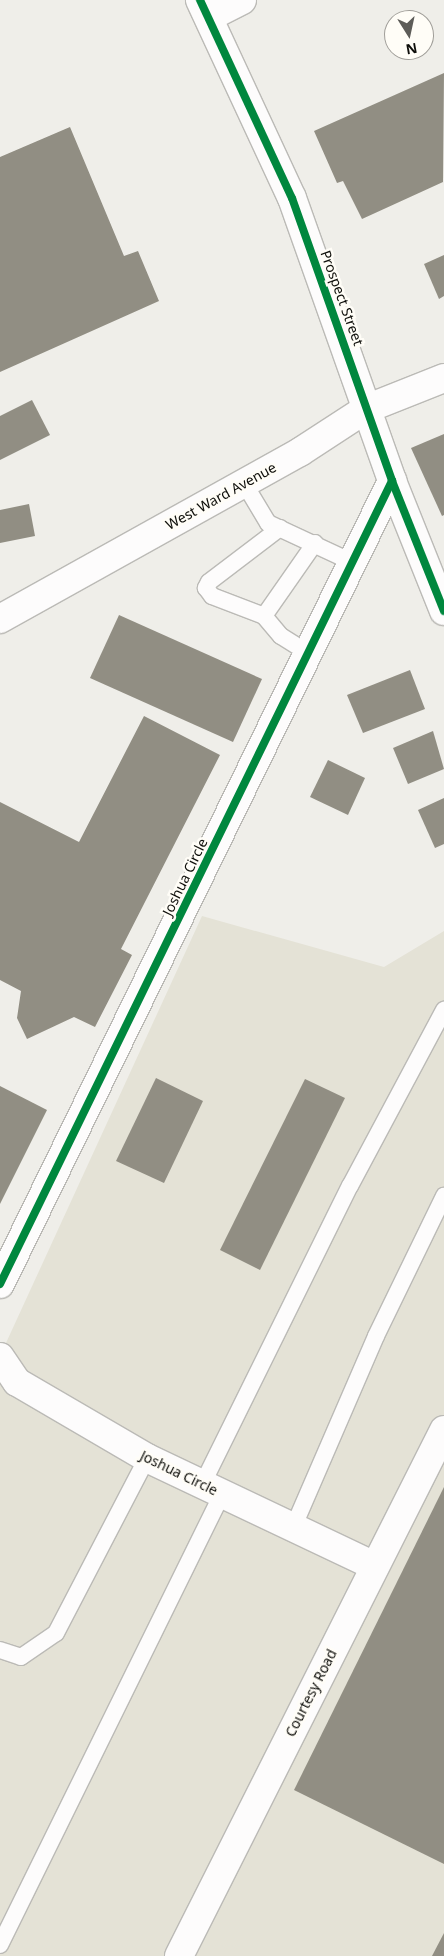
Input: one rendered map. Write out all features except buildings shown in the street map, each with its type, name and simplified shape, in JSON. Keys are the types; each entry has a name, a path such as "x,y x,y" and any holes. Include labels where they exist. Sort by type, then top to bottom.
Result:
{"street":[{"path":"204,8 242,0"},
{"name":"Prospect Street","path":"204,8 292,198 340,326 366,409 392,481 444,611"},
{"name":"West Ward Avenue","path":"0,619 244,483 366,409 444,378"},
{"name":"Joshua Circle","path":"0,1284 392,481"},
{"name":"Joshua Circle","path":"0,1357 17,1382 147,1458 374,1566"},
{"name":"Courtesy Road","path":"179,1956 444,1430"}],"lane":[{"path":"244,483 268,523 352,562"},
{"path":"280,528 206,588 212,596 264,616 281,636 308,653"},
{"path":"264,616 314,543"},
{"path":"0,1945 212,1489 350,1186 444,1010"},
{"path":"294,1528 376,1336 444,1196"},
{"path":"0,1650 21,1657 56,1633 147,1458"}],"shaded area":[{"path":"202,916 384,967 444,931 444,1956 0,1956 0,1356"}],"cycle path":[{"path":"200,0 292,198 392,481 444,611"},
{"path":"0,1284 392,481"}]}
